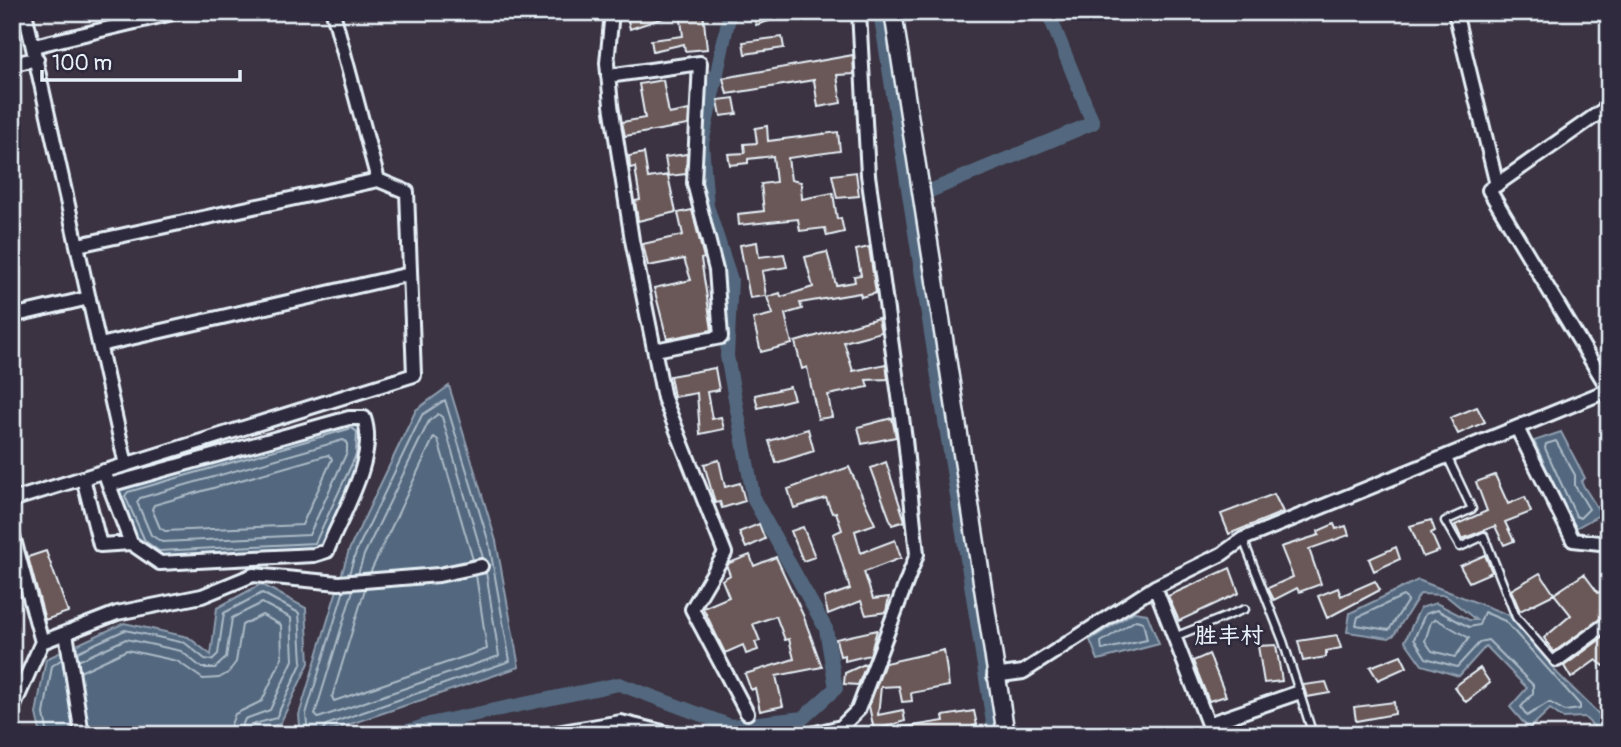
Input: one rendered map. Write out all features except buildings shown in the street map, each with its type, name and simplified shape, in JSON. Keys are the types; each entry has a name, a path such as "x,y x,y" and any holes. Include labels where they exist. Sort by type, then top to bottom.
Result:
{"street":[{"path":"25,12 126,465"},
{"path":"12,64 35,53 177,12"},
{"path":"333,12 378,180"},
{"path":"612,12 608,76 632,240 664,398 725,553 692,608 747,713"},
{"path":"807,735 841,727 858,710 917,554 905,439 868,174 859,12"},
{"path":"893,12 1006,735"},
{"path":"1455,12 1497,185"},
{"path":"608,76 699,63 694,183 716,270 721,337 655,350"},
{"path":"995,676 1023,672 1155,587 1222,554 1243,539 1609,390 1489,190 1609,106"},
{"path":"12,500 414,375 407,192 378,180 78,246"},
{"path":"100,345 410,274"},
{"path":"12,316 89,298"},
{"path":"104,471 109,485 131,543 160,562 314,555 327,551 365,461 369,433 364,418 349,418 109,485"},
{"path":"1517,428 1573,540 1609,544"},
{"path":"83,478 100,545 131,543"},
{"path":"12,532 42,642 12,710"},
{"path":"42,642 117,613 202,596 253,575 339,583 439,575 481,566"},
{"path":"1155,587 1172,637 1208,724 1297,693"},
{"path":"1557,660 1609,622"},
{"path":"66,633 82,735"},
{"path":"544,735 621,722 675,735"}],"lane":[{"path":"1447,456 1472,509 1445,521 1460,547 1484,536 1517,617 1554,663 1557,660"},
{"path":"1243,539 1283,641 1297,693 1313,735"},
{"path":"1172,637 1245,608"}],"water":[{"path":"449,386 496,541 519,667 318,735 301,735 299,715 349,550 416,410"},
{"path":"355,420 364,429 363,456 321,550 157,558 139,547 114,489"},
{"path":"1561,432 1585,478 1581,482 1601,514 1574,529 1534,441"},
{"path":"1418,580 1509,615 1558,674 1609,724 1609,735 1603,735 1584,717 1563,718 1550,709 1529,729 1510,707 1527,688 1486,646 1459,676 1422,665 1405,641 1420,608 1436,603 1469,620 1476,620 1445,595 1420,594 1394,635 1389,638 1347,632 1350,613"},
{"path":"261,584 306,608 309,663 280,724 242,735 41,735 36,714 46,659 124,623 188,637 211,655 217,608"},
{"path":"1134,612 1147,614 1159,644 1098,660 1090,640"}],"waterway":[{"path":"397,735 429,724 619,684 731,726 803,718 836,688 826,629 754,500 727,356 731,280 707,206 702,143 730,12"},
{"path":"880,12 995,735"},
{"path":"913,198 1093,123 1048,12"}],"district":[{"name":"胜丰村","path":"1229,635"}]}
